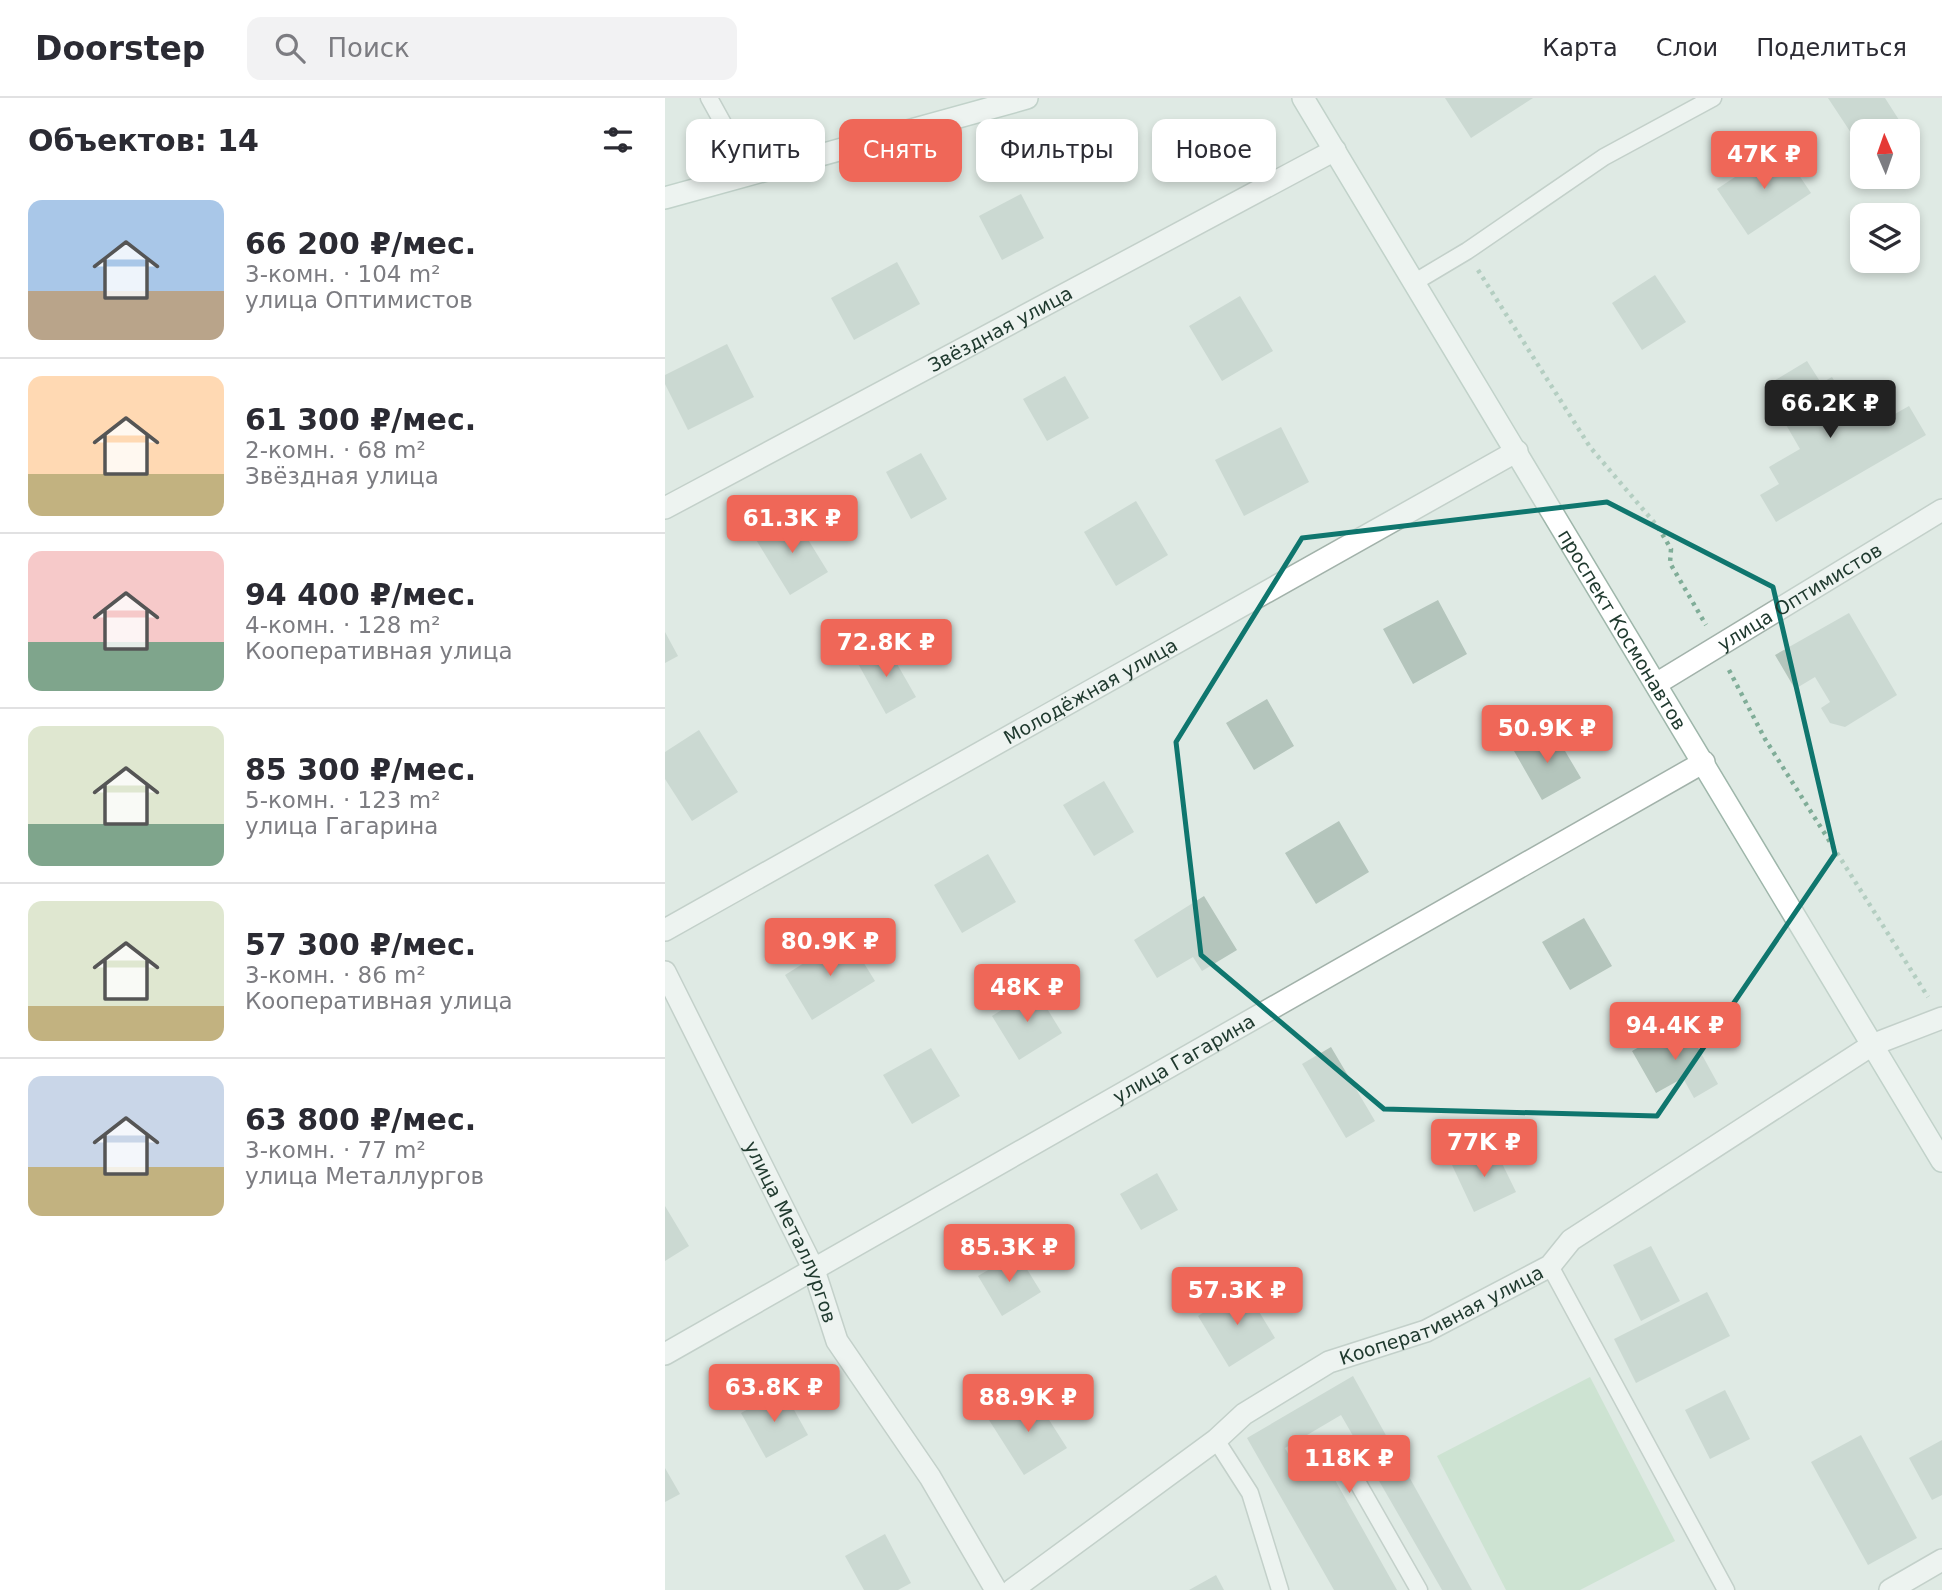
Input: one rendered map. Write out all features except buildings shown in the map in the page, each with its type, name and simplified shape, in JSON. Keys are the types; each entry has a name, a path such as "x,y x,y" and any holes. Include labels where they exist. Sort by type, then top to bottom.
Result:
{"street":[{"path":"825,151 978,104 1027,98"},
{"name":"проспект Космонавтов","path":"1303,98 1942,1160"},
{"name":"Звёздная улица","path":"665,508 1335,150"},
{"path":"665,198 722,182"},
{"name":"Молодёжная улица","path":"665,930 1517,451"},
{"name":"улица Оптимистов","path":"1655,684 1942,510"},
{"name":"улица Гагарина","path":"665,1354 1703,762"},
{"name":"улица Металлургов","path":"665,972 814,1270 837,1341 930,1477 996,1590"},
{"name":"Кооперативная улица","path":"1012,1590 1216,1440 1244,1414 1329,1363 1426,1331 1549,1266 1571,1240 1872,1045 1942,1018"},
{"path":"1890,1590 1942,1560"}],"lane":[{"path":"709,98 721,119"},
{"path":"1415,282 1467,251 1604,157 1713,98"},
{"path":"1549,1266 1726,1590"},
{"path":"1216,1440 1250,1493 1280,1590"},
{"path":"1339,1450 1419,1590"}],"highlighted area":[{"path":"1607,502 1773,587 1835,854 1657,1116 1384,1109 1201,955 1176,742 1302,538"}],"green space":[{"path":"1590,1377 1675,1541 1580,1590 1506,1590 1437,1456"}]}
